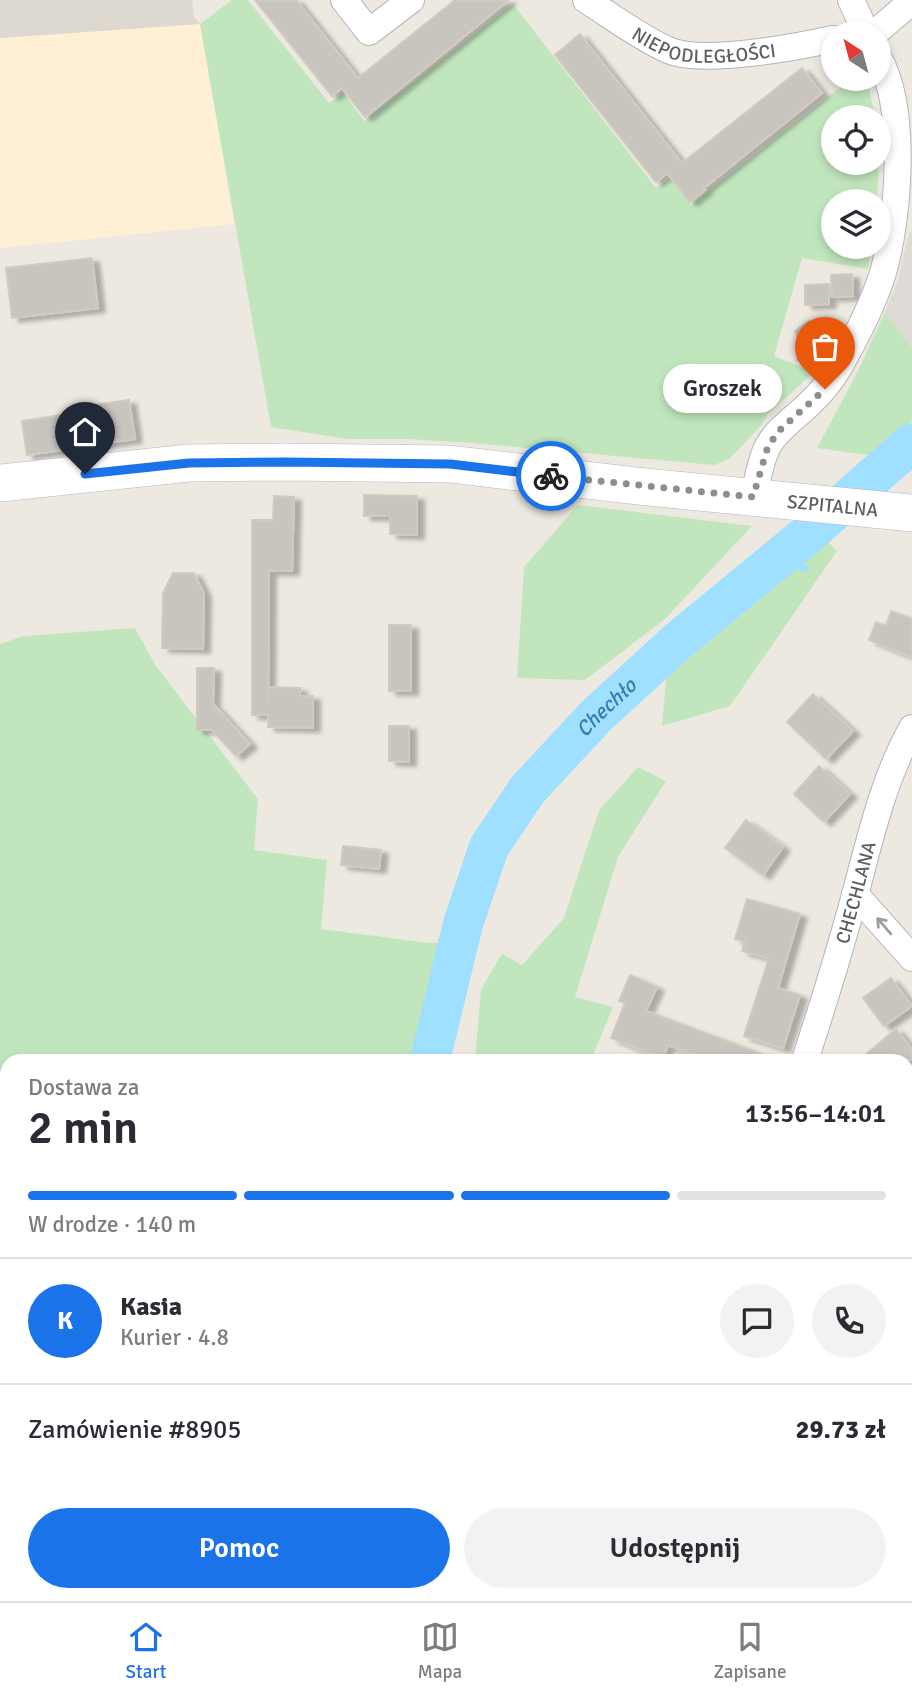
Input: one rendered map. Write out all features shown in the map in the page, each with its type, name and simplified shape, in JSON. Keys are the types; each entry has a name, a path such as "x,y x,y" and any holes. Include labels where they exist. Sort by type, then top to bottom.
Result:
{"street":[{"path":"344,0 369,32 411,0"},
{"name":"NIEPODLEGŁOŚCI","path":"586,0 627,28 671,52 722,55 821,41"},
{"path":"851,0 861,21"},
{"path":"888,21 912,1"},
{"path":"753,497 768,446 781,429 825,389 839,367 882,274 895,198 898,131 890,91"},
{"name":"SZPITALNA","path":"0,483 189,463 414,463 483,467 904,512"},
{"name":"CHECHLANA","path":"814,1054 880,804 909,741"},
{"path":"855,894 912,958"}],"shaded area":[{"path":"0,0 192,0 194,17 200,24 0,38"},
{"path":"200,24 234,224 0,248 0,38"},
{"path":"912,231 912,348 885,312 898,280 909,233"}],"green space":[{"path":"232,0 248,0 329,103 344,93 364,121 513,4 656,188 670,178 691,205 836,91 870,91 872,105 821,105 821,175 878,175 878,189 821,189 821,259 869,259 868,269 802,258 774,356 814,372 767,415 760,427 729,459 714,465 472,443 348,439 271,427 200,24"},
{"path":"885,312 912,348 912,421 868,455 817,448 857,373"},
{"path":"578,505 752,526 665,619 585,680 517,678 524,567"},
{"path":"822,536 837,551 730,706 662,726 667,670"},
{"path":"135,628 156,666 258,799 254,850 327,860 321,929 429,943 449,942 421,1054 0,1054 0,644 24,636"},
{"path":"638,767 666,781 618,857 575,997 613,1007 593,1054 476,1054 481,989 502,954 522,965 564,918 599,810"}],"building":[{"path":"255,0 296,0 358,78 455,0 509,0 365,117 342,88 332,96"},
{"path":"580,34 682,163 802,68 822,93 690,202 667,173 656,182 555,55"},
{"path":"92,258 98,308 12,318 6,268"},
{"path":"852,274 853,296 832,297 831,275"},
{"path":"829,284 829,304 805,305 805,285"},
{"path":"809,321 825,344 816,367 797,360 802,347 795,331"},
{"path":"129,400 135,439 27,455 22,421 80,412 80,407"},
{"path":"364,495 417,496 417,535 390,534 390,516 364,516"},
{"path":"274,496 294,497 292,571 269,571 268,704 269,687 300,688 300,696 313,696 313,728 268,727 268,715 252,715 252,520 273,520"},
{"path":"173,573 194,573 204,593 203,649 162,648 163,593"},
{"path":"891,611 912,619 912,657 869,640 876,622 886,626"},
{"path":"389,625 411,625 411,691 389,691"},
{"path":"197,668 214,668 213,704 250,744 236,756 212,730 197,730"},
{"path":"813,694 853,731 826,759 787,722"},
{"path":"389,726 409,726 409,762 389,761"},
{"path":"819,766 850,794 824,822 794,794"},
{"path":"746,820 783,847 763,875 725,848"},
{"path":"343,846 381,850 379,869 341,865"},
{"path":"747,899 800,914 778,988 800,995 783,1048 744,1036 769,958 742,951 745,942 735,939"},
{"path":"630,975 657,987 646,1011 762,1054 693,1054 668,1045 665,1054 653,1054 611,1038 625,1003 619,1001"},
{"path":"891,978 912,1006 884,1026 863,998"},
{"path":"896,1029 912,1049 912,1054 866,1054"}],"waterway":[{"path":"902,430 912,443"},
{"name":"Chechło","path":"431,1054 463,924 489,847 528,789 597,715 678,641 808,534 912,443"},
{"path":"877,452 888,464"},
{"path":"782,556 805,569"}],"way so far":[{"path":"551,476 753,497 768,446 781,429 825,389"}],"place":[{"name":"Groszek","path":"825,389"}],"route":[{"path":"85,474 189,463 286,462 450,464 551,476"}]}
